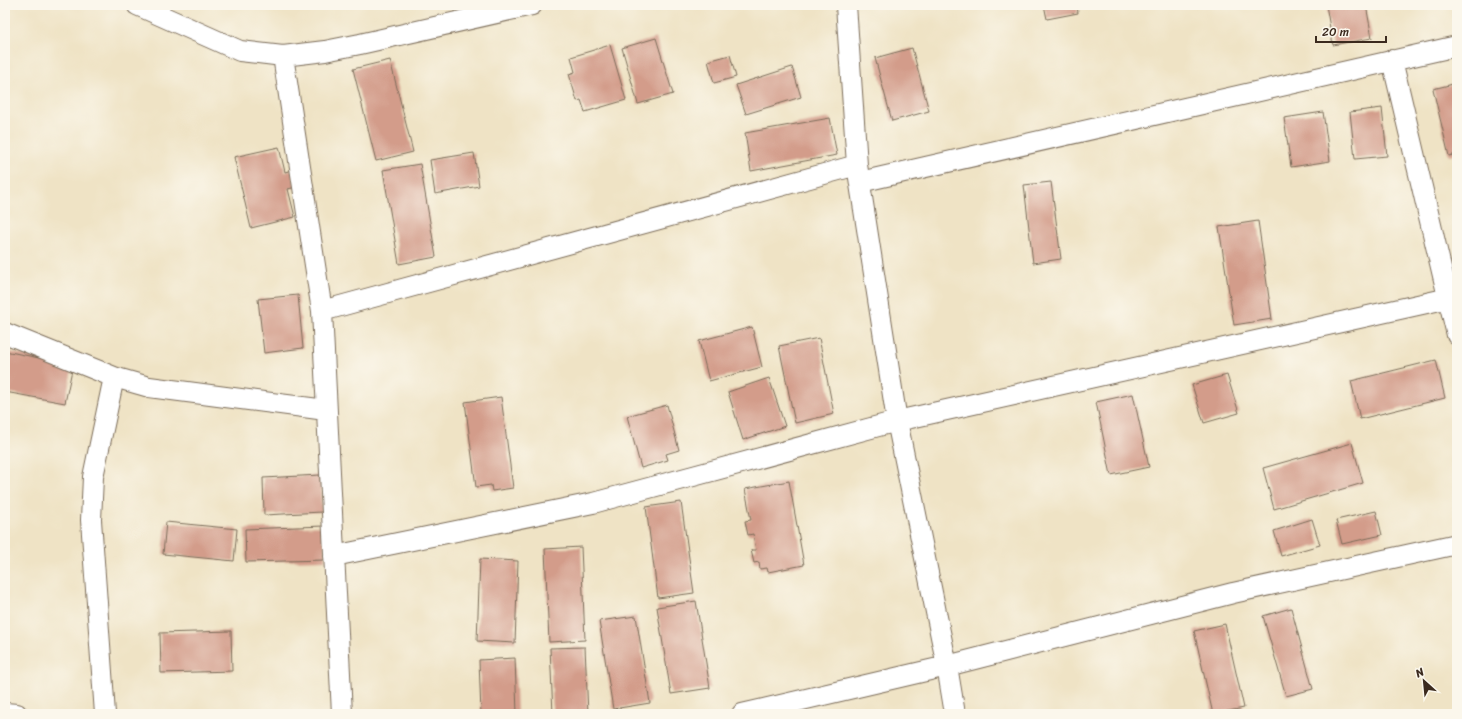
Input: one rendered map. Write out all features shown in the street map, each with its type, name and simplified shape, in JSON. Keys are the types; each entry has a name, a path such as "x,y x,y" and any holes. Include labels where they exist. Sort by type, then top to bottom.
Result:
{"street":[{"path":"137,5 240,51 283,56 325,51 360,44 532,5"},
{"path":"846,5 859,174 897,421 947,666 955,714"},
{"path":"322,311 859,174 1457,46"},
{"path":"283,56 322,311 342,714"},
{"path":"1392,60 1452,306 1457,335"},
{"path":"334,556 593,503 897,421 1452,306"},
{"path":"5,333 114,377 149,388 326,410"},
{"path":"105,714 91,520 93,477 114,377"},
{"path":"742,714 947,666 1233,593 1457,544"},
{"path":"5,713 17,714"}],"building":[{"path":"1044,5 1077,5 1078,13 1047,19"},
{"path":"1326,5 1366,5 1372,38 1333,45"},
{"path":"656,38 673,94 638,104 622,48"},
{"path":"610,45 626,100 585,112 581,100 577,101 569,74 575,72 571,57"},
{"path":"912,48 929,111 892,121 875,58"},
{"path":"730,55 736,77 714,83 708,61"},
{"path":"390,60 413,152 376,161 353,69"},
{"path":"792,67 801,97 746,114 736,85"},
{"path":"1457,83 1457,154 1449,156 1433,89"},
{"path":"1382,108 1387,156 1355,159 1350,112"},
{"path":"1323,112 1330,161 1291,167 1284,118"},
{"path":"830,118 837,155 751,171 745,133"},
{"path":"279,147 285,172 292,170 296,187 288,189 295,217 251,228 234,157"},
{"path":"474,153 479,186 435,194 430,160"},
{"path":"420,164 436,257 399,264 383,170"},
{"path":"1051,182 1061,259 1033,263 1024,185"},
{"path":"1258,221 1272,319 1234,325 1219,227"},
{"path":"298,295 303,348 264,353 258,299"},
{"path":"752,327 762,367 709,381 699,341"},
{"path":"819,338 834,414 795,423 779,346"},
{"path":"5,351 73,365 65,403 5,392"},
{"path":"1436,360 1445,398 1360,419 1351,381"},
{"path":"1227,375 1239,413 1204,423 1192,385"},
{"path":"769,378 785,426 743,440 728,392"},
{"path":"1133,394 1149,467 1111,475 1096,402"},
{"path":"501,397 513,488 492,491 491,485 476,487 465,402"},
{"path":"667,405 679,450 666,454 668,460 641,468 627,416"},
{"path":"1352,443 1363,483 1274,509 1263,468"},
{"path":"320,475 322,512 264,515 263,478"},
{"path":"789,481 804,565 768,572 767,568 760,569 759,562 754,563 751,550 756,550 753,534 748,535 745,521 751,520 745,489"},
{"path":"681,502 694,593 658,598 646,507"},
{"path":"1376,511 1382,535 1342,544 1336,520"},
{"path":"1312,519 1320,545 1281,556 1274,531"},
{"path":"166,522 237,529 234,561 163,554"},
{"path":"324,526 325,560 246,562 245,529"},
{"path":"581,547 585,640 549,642 545,549"},
{"path":"480,559 518,561 515,643 477,641"},
{"path":"696,601 710,688 671,694 657,607"},
{"path":"1291,608 1313,689 1286,696 1263,616"},
{"path":"636,616 650,703 613,709 599,621"},
{"path":"1225,624 1244,708 1213,714 1194,631"},
{"path":"231,631 232,671 161,673 160,633"},
{"path":"585,647 588,714 553,714 550,648"},
{"path":"515,658 517,714 481,714 479,660"}]}
